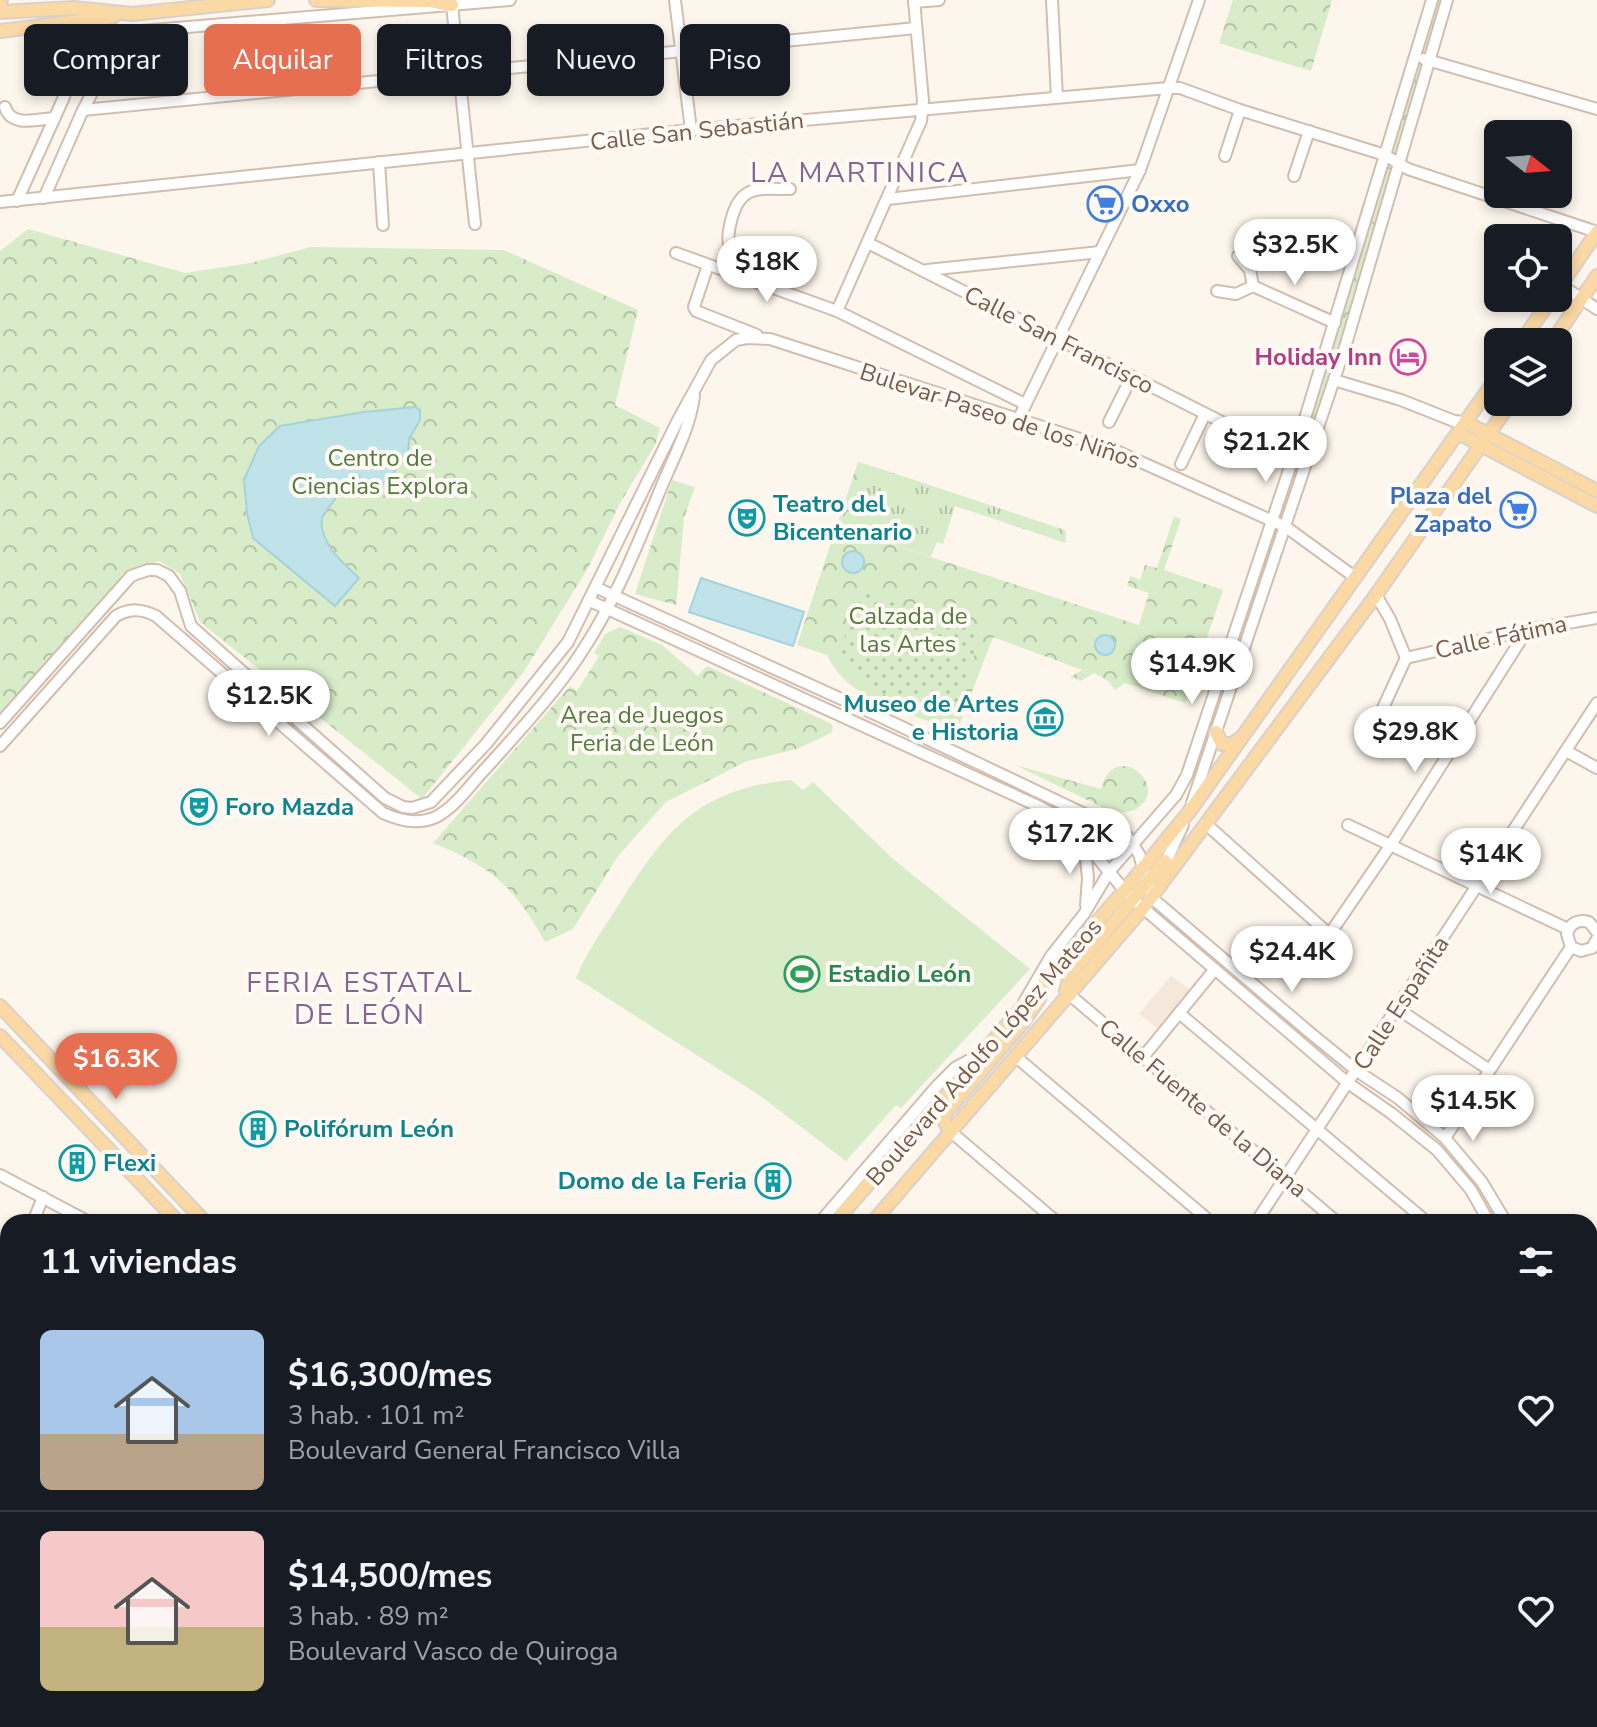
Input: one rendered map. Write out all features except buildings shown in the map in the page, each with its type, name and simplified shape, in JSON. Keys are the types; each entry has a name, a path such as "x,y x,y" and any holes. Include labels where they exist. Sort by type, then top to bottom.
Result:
{"main road":[{"path":"0,31 268,0"},
{"path":"316,0 430,1 452,5"},
{"path":"0,12 74,8 132,14"},
{"path":"1572,269 1597,232"},
{"path":"1561,328 1597,276"},
{"name":"Boulevard Adolfo López Mateos","path":"842,1214 1052,971 1139,899 1145,867 1244,736 1484,394"},
{"name":"Boulevard Adolfo López Mateos","path":"880,1214 1070,995 1139,899 1206,824 1376,595 1501,416"},
{"path":"1459,426 1597,506"},
{"path":"1485,440 1597,491"},
{"path":"1216,732 1222,744 1232,744 1244,736"},
{"path":"1139,899 1147,883 1165,861"},
{"path":"950,1131 943,1119 946,1112 1024,1021 1052,971"},
{"path":"0,1006 197,1214"},
{"path":"0,1036 170,1214"}],"street":[{"path":"44,198 83,110 118,43 129,32 510,0"},
{"path":"675,0 680,36"},
{"path":"837,311 916,136 923,110 914,1 939,0"},
{"path":"1052,0 1057,97"},
{"path":"1019,418 1140,170 1199,0"},
{"path":"1019,1011 1030,988 1084,914 1109,872 1176,795 1187,775 1293,458 1432,0"},
{"path":"1139,899 1165,861 1189,812 1334,380 1447,0"},
{"path":"452,5 454,24"},
{"path":"790,40 916,28"},
{"path":"511,67 680,51"},
{"path":"1415,56 1597,109"},
{"path":"83,110 377,80"},
{"name":"Calle San Sebastián","path":"0,202 691,130 1168,88 1180,88 1385,155"},
{"path":"17,201 64,96"},
{"path":"461,96 475,224"},
{"path":"687,96 691,130"},
{"path":"5,107 9,117 16,120 54,118"},
{"path":"1225,156 1240,110"},
{"path":"1294,176 1309,131"},
{"path":"1385,155 1398,165 1597,232"},
{"path":"379,162 383,225"},
{"path":"888,199 1140,170"},
{"path":"725,271 731,253 728,238 737,202 754,189 790,189"},
{"name":"Calle San Francisco","path":"868,243 1293,458"},
{"path":"925,271 1100,252"},
{"path":"676,253 837,311 1025,404"},
{"path":"731,253 741,258 737,275"},
{"path":"1238,256 1250,270 1253,286"},
{"path":"708,265 694,307 696,311 770,339"},
{"path":"1217,291 1236,294 1253,286 1335,323"},
{"path":"1572,294 1597,309"},
{"name":"Bulevar Paseo de los Niños","path":"0,723 131,576 140,571 157,570 176,583 191,626 385,798 403,807 431,802 536,684 568,642 711,360 724,347 747,338 770,339 1114,450 1273,520 1356,578"},
{"path":"1109,422 1131,378"},
{"path":"1334,380 1401,400 1459,426"},
{"name":"Bulevar Paseo de los Niños","path":"1,744 116,616 132,610 142,611 156,616 376,808 396,820 423,821 434,818 446,810 497,756 568,672 607,608 688,423 694,394"},
{"path":"1181,464 1205,414"},
{"path":"597,588 1118,830 1133,844 1145,867 1147,883"},
{"path":"1376,595 1406,658 1382,710"},
{"path":"590,601 1069,823 1109,872 1215,969 1348,1083 1437,1150 1458,1172 1484,1214"},
{"name":"Calle Fátima","path":"1406,658 1527,630 1597,618"},
{"path":"1316,954 1390,846 1527,630"},
{"name":"Calle Españita","path":"1262,1214 1597,703"},
{"path":"1566,751 1597,768"},
{"path":"1206,824 1329,934"},
{"path":"1348,825 1568,929"},
{"path":"1084,839 1088,878 1084,914"},
{"path":"1139,899 1253,984 1357,1071 1398,1098 1445,1138 1467,1162 1501,1214"},
{"path":"1597,932 1585,920 1575,922 1568,929 1567,938 1571,947 1581,951 1587,950 1597,939"},
{"path":"1445,1138 1571,947"},
{"path":"1144,1056 1215,969"},
{"path":"1246,994 1253,984"},
{"name":"Calle Fuente de la Diana","path":"1070,995 1328,1214"},
{"path":"1398,1009 1488,1069"},
{"path":"1179,1013 1417,1214"},
{"path":"827,1214 936,1087 955,1068 982,1053"},
{"path":"1015,1056 1202,1214"},
{"path":"950,1131 1048,1214"},
{"path":"1458,1172 1467,1162"},
{"path":"0,1175 74,1214"},
{"path":"36,1214 43,1197"}],"shaded area":[{"path":"1171,976 1191,990 1159,1029 1139,1014"}],"green space":[{"path":"1233,0 1332,0 1311,71 1219,43"},
{"path":"1437,0 1452,0 1364,281 1219,707 1335,323 1386,170"},
{"name":"Centro de Ciencias Explora","path":"28,229 185,273 250,263 311,247 504,250 638,310 615,405 660,428 655,445 619,505 588,568 523,673 422,799 200,622 180,574 159,561 124,573 0,717 0,251"},
{"name":"Calzada de las Artes","path":"858,462 872,466 851,531 1139,625 1149,593 1127,586 1130,576 1140,580 1145,565 1157,568 1174,516 1181,519 1164,570 1223,590 1185,703 1125,683 1115,690 1108,681 1094,673 1081,681 1070,677 1082,670 993,637 957,731 902,712 866,695 837,671 827,655 797,645"},
{"path":"872,466 1065,530 1066,543 955,506 943,544 937,542 931,557 851,530"},
{"path":"672,480 695,487 684,518 676,605 635,594"},
{"path":"861,591 982,634 952,719 868,689 837,658"},
{"name":"Area de Juegos Feria de León","path":"620,627 662,645 698,676 707,666 833,727 831,733 797,749 747,761 666,802 618,856 573,929 545,942 523,906 500,880 471,861 433,843 570,686 577,691 599,656 594,653 605,634"},
{"path":"1015,765 1101,789 1108,774 1118,767 1128,766 1145,779 1148,790 1146,800 1129,812 1111,808 1110,811"},
{"name":"Estadio León","path":"791,780 803,790 813,782 893,859 1030,969 901,1108 896,1105 846,1161 759,1095 576,978 591,949 653,854 688,817 708,803 732,793"}],"water":[{"path":"415,407 420,410 420,420 409,439 408,457 378,489 373,489 357,475 351,477 322,517 328,543 359,578 335,606 253,538 244,480 259,446 280,426"},
{"path":"853,551 861,554 864,562 861,570 853,573 845,570 842,562 845,554"},
{"path":"701,578 804,612 793,646 689,612"},
{"path":"1101,635 1109,635 1115,645 1109,655 1101,655 1095,649 1095,641"}],"place":[{"name":"Oxxo","path":"1105,204"},
{"name":"Holiday Inn","path":"1408,357"},
{"name":"Plaza del Zapato","path":"1518,510"},
{"name":"Teatro del Bicentenario","path":"747,518"},
{"name":"Museo de Artes e Historia","path":"1045,718"},
{"name":"Foro Mazda","path":"199,807"},
{"name":"Estadio León","path":"802,974"},
{"name":"Polifórum León","path":"258,1129"},
{"name":"Flexi","path":"77,1163"},
{"name":"Domo de la Feria","path":"773,1181"}],"district":[{"name":"LA MARTINICA","path":"860,172"},
{"name":"FERIA ESTATAL DE LEÓN","path":"360,998"}]}
